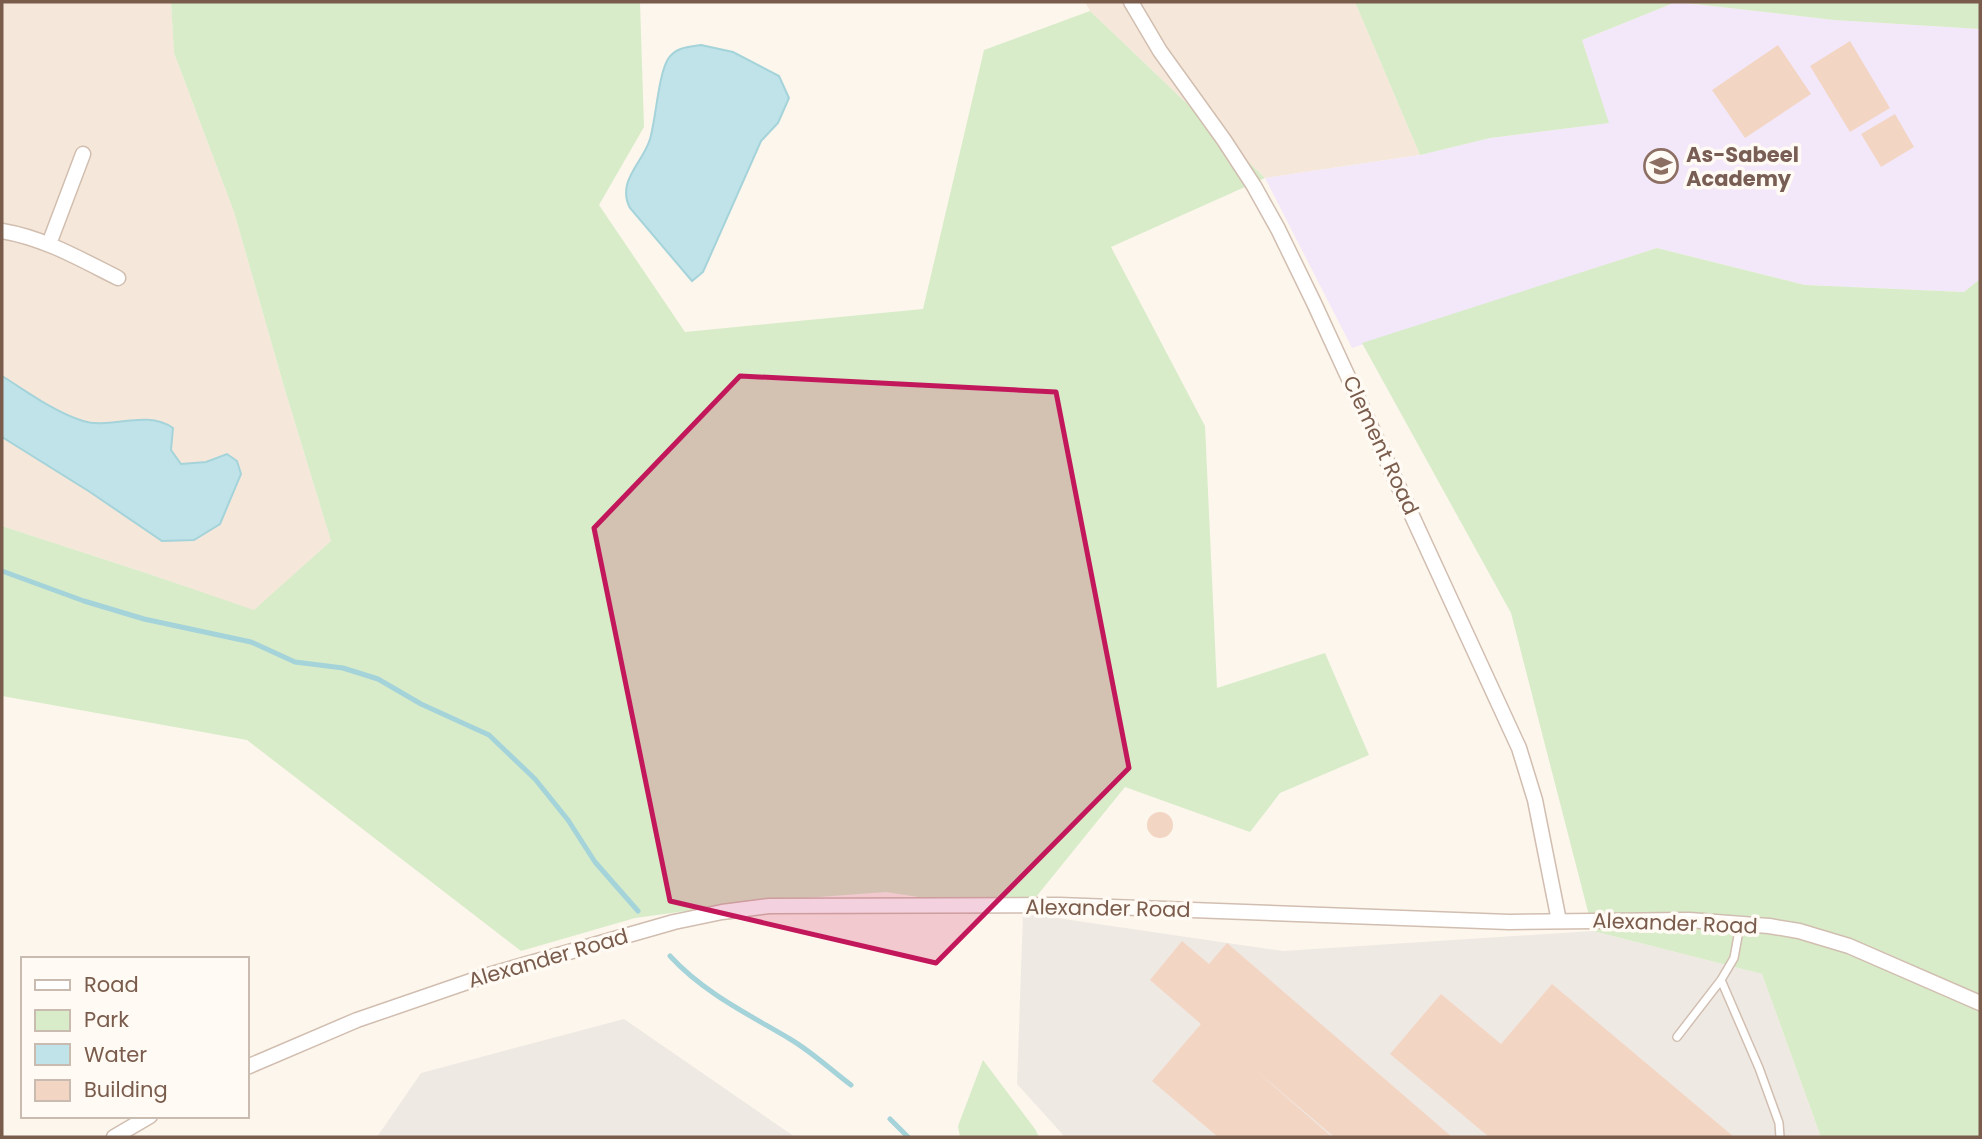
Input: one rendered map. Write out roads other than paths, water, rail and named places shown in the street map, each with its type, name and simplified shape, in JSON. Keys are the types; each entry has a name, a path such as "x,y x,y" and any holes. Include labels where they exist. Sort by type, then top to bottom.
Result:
{"street":[{"name":"Clement Road","path":"1131,2 1160,51 1254,186 1331,338 1519,748 1535,800 1559,921"},
{"path":"49,244 83,154"},
{"path":"2,231 26,235 49,244 118,278"},
{"name":"Alexander Road","path":"248,1067 357,1020 485,976 674,922 769,906 1059,905 1495,921 1689,920 1741,924 1825,937 1980,1003"},
{"path":"114,1137 147,1118"}],"lane":[{"path":"1677,1037 1734,958 1741,924"},
{"path":"1721,979 1759,1068 1779,1124 1780,1137"}],"water":[{"path":"701,45 733,52 779,76 789,98 778,123 761,141 703,272 692,281 630,208 626,189 650,139 662,76 668,59 679,50"},
{"path":"2,376 51,407 83,421 105,423 151,420 173,428 171,450 181,464 206,462 227,454 237,461 241,474 220,524 194,540 162,541 2,437"}],"waterway":[{"path":"2,571 84,601 144,619 251,642 295,662 343,668 378,679 421,704 489,735 535,779 568,820 595,862 638,911"},
{"path":"670,956 712,992 798,1044 851,1085"},
{"path":"890,1119 908,1137"}],"place":[{"name":"As-Sabeel Academy","path":"1661,166"}]}
